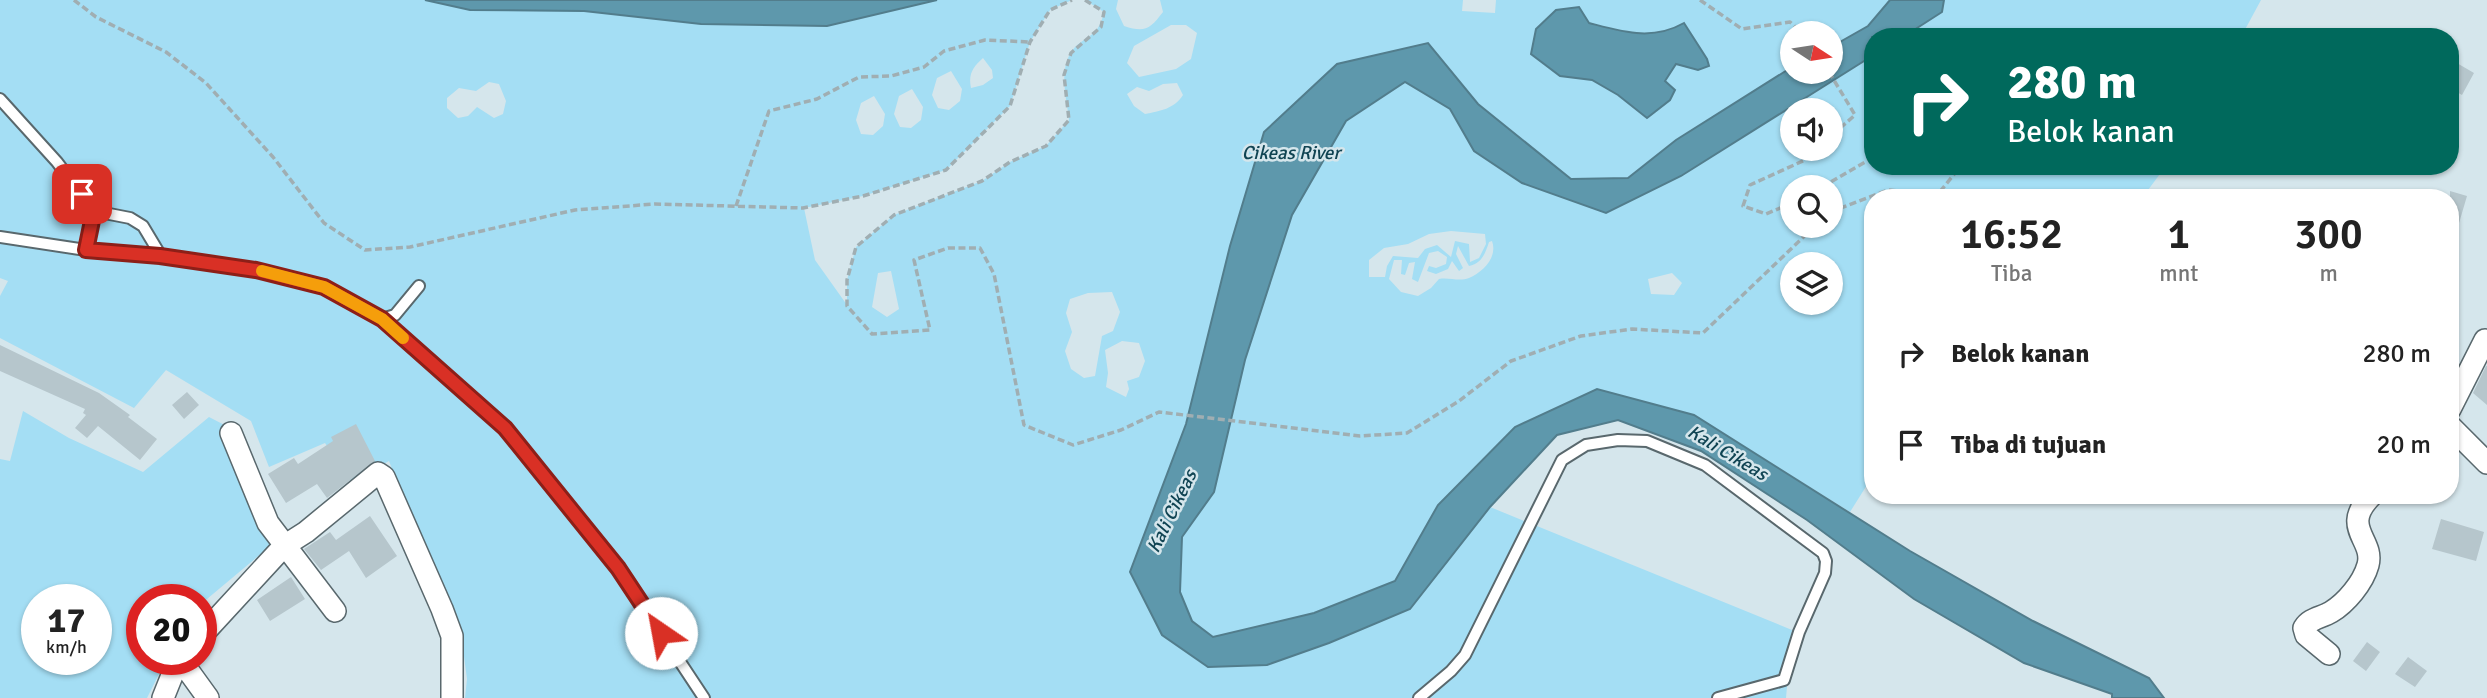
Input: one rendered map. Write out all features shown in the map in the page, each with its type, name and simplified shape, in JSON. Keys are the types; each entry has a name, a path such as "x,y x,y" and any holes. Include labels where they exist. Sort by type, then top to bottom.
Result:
{"street":[{"path":"2459,391 2485,340"},
{"path":"231,433 268,523 335,611"},
{"path":"2459,435 2487,463"},
{"path":"217,619 284,546 306,532 378,473 382,474 452,636 452,698"},
{"path":"2329,654 2306,635 2304,628 2310,621 2342,605 2366,570 2368,555 2357,523 2365,504"},
{"path":"163,698 172,675"},
{"path":"192,675 208,698"}],"lane":[{"path":"0,99 57,162 94,211 130,218 143,226 160,256"},
{"path":"86,250 94,211"},
{"path":"0,237 256,270 324,287 382,319 505,428 618,568 704,698"},
{"path":"382,319 395,315 419,286"},
{"path":"1419,698 1451,671 1465,655 1562,460 1586,445 1618,440 1647,442 1705,465 1824,553 1825,573 1799,632 1784,680 1718,698"}],"path":[{"path":"74,0 96,17 166,51 206,83 272,157 324,223 365,250 410,247 575,210 655,204 803,208 863,196 946,170 1010,106 1030,42 1051,10 1072,0"},
{"path":"1085,0 1104,12 1101,27 1071,53 1064,75 1069,120 1045,146 1010,162 982,181 894,215 856,247 847,280 848,306 872,334 930,330 914,260 948,248 980,248 994,274 1024,425 1073,444 1122,430 1159,412 1360,436 1407,433 1459,401 1511,361 1581,336 1632,329 1703,333 1802,238"},
{"path":"1700,0 1742,29 1780,23"},
{"path":"736,206 769,111 817,99 859,77 891,76 924,67 944,51 985,40 1030,42"},
{"path":"1836,84 1855,115 1843,126"},
{"path":"1780,208 1766,214 1743,206 1750,185 1803,161"},
{"path":"1843,175 1864,163"},
{"path":"1942,189 1954,175"},
{"path":"1843,207 1864,199"}],"shaded area":[{"path":"0,0 425,0 470,10 584,11 701,24 827,26 937,0 1072,0 1050,10 1030,42 1010,106 946,170 863,196 804,208 815,260 847,305 847,280 856,247 894,215 982,181 1010,162 1046,146 1069,120 1065,87 1067,62 1074,48 1098,28 1104,12 1085,0 1118,0 1116,9 1124,26 1142,29 1150,26 1163,12 1160,0 1463,0 1462,11 1495,13 1496,0 1890,0 1868,26 1843,40 1843,21 1780,21 1780,75 1676,140 1628,178 1571,179 1478,104 1428,44 1264,132 1230,246 1186,424 1130,571 1162,635 1208,667 1267,665 1410,609 1490,507 1792,630 1786,698 465,698 467,679 461,634 389,461 351,482 325,443 269,467 251,421 166,370 134,408 0,338 0,296 8,281 0,278","holes":["1579,7 1589,23 1626,32 1660,32 1684,23 1709,65 1698,70 1676,64 1665,81 1618,95 1592,80 1560,76","1171,25 1186,25 1197,33 1191,59 1176,69 1139,77 1127,63 1134,46","983,58 992,70 993,78 983,85 971,88 972,71","951,71 962,89 960,101 949,110 938,108 932,95 937,78","489,82 499,84 506,101 503,114 494,118 477,107 468,116 458,118 447,108 447,98 459,88 476,91","1177,83 1183,95 1179,100 1171,106 1145,114 1134,106 1127,94 1137,87 1149,91 1163,84","912,89 923,107 921,120 911,128 900,127 894,114 899,96","874,96 885,114 883,126 873,135 861,134 856,120 861,103","891,271 899,309 887,317 872,307 878,273","1112,292 1120,312 1113,331 1102,336 1095,376 1084,378 1071,369 1065,351 1072,332 1066,313 1070,299 1088,293","1122,341 1139,343 1145,361 1139,377 1127,381 1129,389 1126,397 1106,387 1108,373 1105,350"]},
{"path":"1944,0 2261,0 2246,28 1917,28 1942,12"},
{"path":"1864,61 1864,175 2159,175 2149,189 1864,189 1864,490 1850,512 1694,415 1597,389 1438,505 1395,581 1314,613 1213,637 1192,621 1180,592 1182,537 1214,492 1245,360 1292,215 1346,121 1405,82 1450,109 1474,151 1606,212 1681,176 1780,114 1780,161 1843,161 1843,98 1805,98 1827,84 1843,84 1843,74","holes":["1451,231 1485,234 1486,244 1479,258 1470,262 1469,244 1455,241 1451,257 1437,245 1425,249 1418,258 1393,256 1385,277 1369,277 1369,260 1384,248 1408,244 1429,234","1492,241 1491,258 1479,272 1462,280 1439,279 1418,296 1401,292 1389,279 1394,260 1402,260 1401,274 1405,275 1409,263 1415,262 1412,279 1418,282 1429,253 1438,251 1447,257 1446,264 1436,268 1429,266 1427,271 1436,274 1448,269 1452,261 1459,271 1463,268 1456,254 1458,246 1469,266 1480,260 1489,242","1672,273 1682,283 1674,295 1651,294 1648,279"]},
{"path":"23,411 69,438 143,472 209,417 240,433 281,537 217,591 217,584 126,584 126,675 158,675 147,698 0,698 0,459 10,461"}],"water":[{"path":"425,0 937,0 827,26 701,24 584,11 470,10"},
{"name":"Cikeas River","path":"1890,0 1944,0 1942,12 1917,28 1864,28"},
{"path":"1579,7 1589,23 1626,32 1661,32 1684,23 1709,66 1698,70 1676,64 1665,81 1675,90 1670,100 1647,118 1618,95 1592,80 1560,76 1531,54 1536,29 1556,10"},
{"name":"Cikeas River","path":"1864,28 1864,61 1843,74 1843,40"},
{"name":"Cikeas River","path":"1428,43 1478,104 1571,179 1628,178 1676,140 1780,75 1780,84 1827,84 1805,98 1780,98 1780,114 1681,176 1606,213 1522,183 1474,151 1450,109 1405,82 1346,121 1292,215 1245,360 1214,492 1182,537 1180,592 1192,621 1213,637 1314,613 1395,581 1438,505 1515,427 1597,389 1694,415 1910,551 2033,621 2149,678 2164,698 2112,698 2112,694 2024,663 1914,599 1807,520 1701,451 1618,420 1557,435 1490,507 1410,609 1329,643 1267,665 1208,667 1162,635 1130,572 1186,424 1230,246 1264,132 1337,64"}],"building":[{"path":"2459,64 2474,73 2462,95 2459,93"},
{"path":"2459,194 2467,196 2459,223"},
{"path":"0,345 99,393 157,439 140,460 98,426 87,438 75,428 86,415 83,413 85,409 0,371"},
{"path":"2487,366 2487,405 2473,393"},
{"path":"187,392 199,405 184,419 172,405"},
{"path":"356,424 375,461 327,498 317,484 286,503 268,474 294,458 298,464 333,441 331,437"},
{"path":"370,516 397,556 366,578 349,551 321,570 304,549 330,532 336,540"},
{"path":"2441,519 2484,532 2476,561 2432,549"},
{"path":"291,577 305,599 270,621 257,600"},
{"path":"2367,642 2380,652 2366,671 2353,661"},
{"path":"2408,657 2427,671 2415,687 2395,674"}],"slow traffic":[{"path":"262,271 324,287 382,319 403,338"}],"route":[{"path":"82,194 94,211 86,250 160,256 256,270 324,287 382,319 505,428 618,568 661,633"}],"water label":[{"name":"Kali Cikeas","path":"1728,452"},
{"name":"Kali Cikeas","path":"1171,511"}]}
